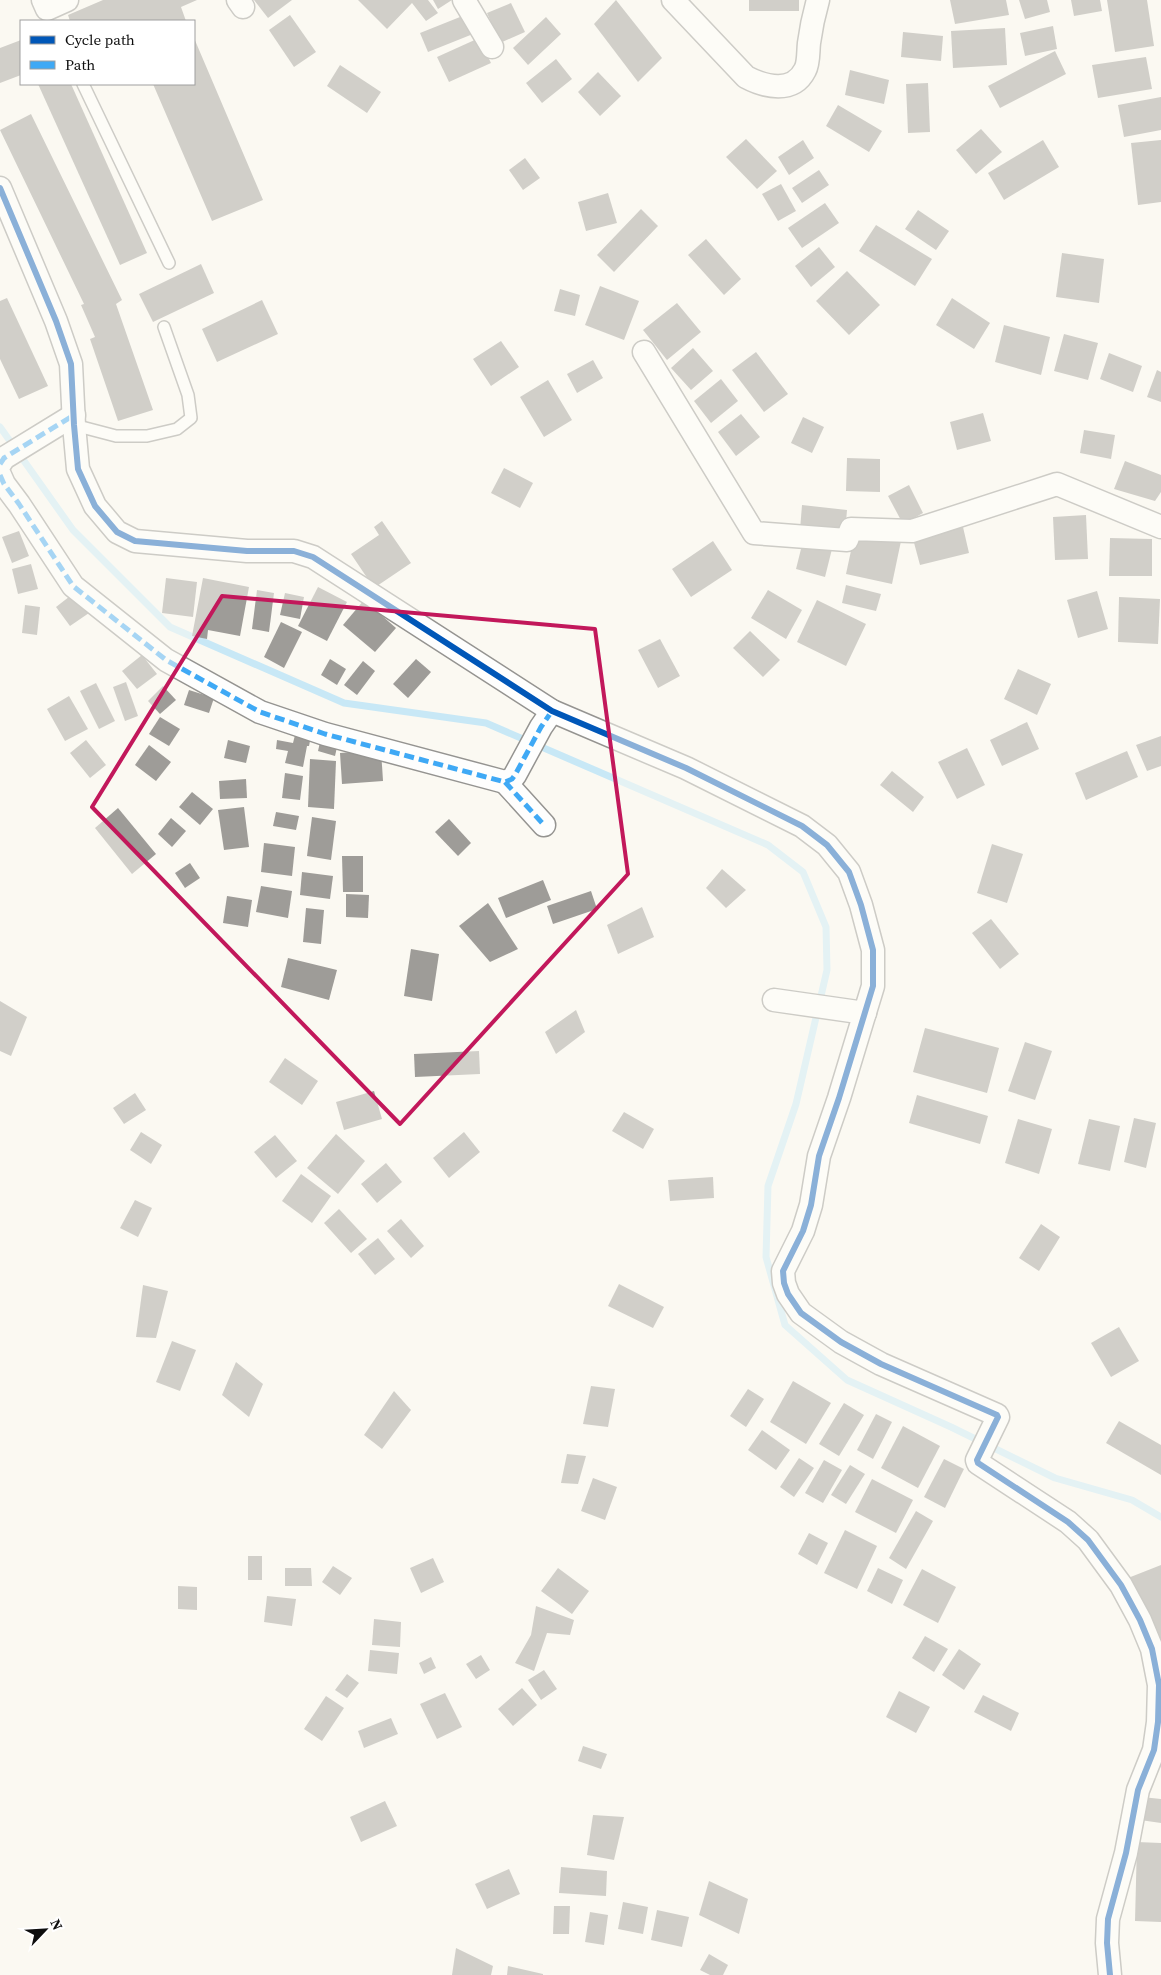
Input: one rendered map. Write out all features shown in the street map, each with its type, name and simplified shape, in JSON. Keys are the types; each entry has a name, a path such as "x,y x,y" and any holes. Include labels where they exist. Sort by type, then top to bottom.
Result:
{"street":[{"path":"464,0 492,47"},
{"path":"673,0 746,77 759,84 779,87 799,78 806,69 813,16 818,0"},
{"path":"0,188 56,321 71,364 78,469 95,506 117,532 135,541 247,551 294,551 313,557 522,693 546,719 686,768 802,826 827,845 849,872 861,904 873,950 873,986 819,1156 809,1214 783,1272 784,1283 788,1294 801,1313 841,1342 881,1364 998,1415 977,1460 980,1464 1068,1522 1088,1540 1121,1585 1140,1620 1152,1648 1159,1685 1158,1722 1154,1750 1138,1790 1126,1853 1108,1919 1107,1943 1110,1975"},
{"path":"644,352 754,533 846,540 851,528 912,531 1057,484 1161,527"},
{"path":"74,420 25,446 1,466 4,484 20,504 73,586 166,660 260,712 325,734 511,776 544,825"},
{"path":"511,776 546,719"},
{"path":"774,1000 865,1013"}],"lane":[{"path":"83,85 169,263"},
{"path":"74,420 116,436 147,436 177,429 191,418 188,395 164,327"}],"highlighted area":[{"path":"222,596 595,629 628,874 400,1124 92,807"}],"building":[{"path":"103,0 197,0 181,7 186,20 70,20 68,15"},
{"path":"254,0 292,0 268,18"},
{"path":"358,0 428,0 438,13 426,21 412,3 387,29"},
{"path":"433,0 452,0 438,9"},
{"path":"616,0 662,58 638,82 594,24"},
{"path":"749,0 799,0 799,11 749,11"},
{"path":"950,0 1006,0 1009,15 955,24"},
{"path":"1019,0 1047,0 1050,12 1025,19"},
{"path":"1071,0 1100,0 1102,11 1074,16"},
{"path":"1107,0 1147,0 1154,46 1115,52"},
{"path":"511,3 525,32 500,43 487,13"},
{"path":"290,15 316,52 294,67 269,30"},
{"path":"465,15 473,34 428,52 420,33"},
{"path":"546,17 561,34 528,65 513,48"},
{"path":"1053,26 1057,49 1025,56 1020,33"},
{"path":"1005,28 1007,65 953,68 951,31"},
{"path":"903,32 943,36 941,61 901,57"},
{"path":"479,38 491,63 449,82 437,57"},
{"path":"20,40 20,75 0,83 0,48"},
{"path":"195,40 263,200 212,221 153,85 195,85"},
{"path":"1055,51 1066,74 1000,108 988,86"},
{"path":"1146,57 1152,89 1098,98 1092,65"},
{"path":"556,59 572,79 542,103 526,83"},
{"path":"340,65 381,92 367,113 327,86"},
{"path":"850,70 889,80 884,104 845,95"},
{"path":"598,72 621,96 600,116 578,92"},
{"path":"928,83 930,132 908,133 906,84"},
{"path":"38,85 71,85 147,253 120,265"},
{"path":"1161,97 1161,130 1124,137 1118,105"},
{"path":"838,105 882,131 869,152 826,126"},
{"path":"31,114 122,300 116,304 153,410 118,421 90,339 95,337 81,305 84,304 0,130"},
{"path":"981,129 1002,152 976,174 956,150"},
{"path":"746,139 777,171 757,189 726,157"},
{"path":"803,140 814,158 789,175 778,157"},
{"path":"1043,140 1059,167 1004,200 988,173"},
{"path":"1161,140 1161,202 1138,205 1131,143"},
{"path":"525,158 540,178 523,190 509,170"},
{"path":"819,170 829,185 802,203 792,188"},
{"path":"781,184 796,211 778,221 762,194"},
{"path":"608,193 617,223 586,231 578,202"},
{"path":"825,203 839,223 802,248 788,228"},
{"path":"641,209 658,226 614,272 597,255"},
{"path":"918,210 949,231 936,250 905,229"},
{"path":"876,225 932,259 915,286 859,251"},
{"path":"706,239 741,279 724,295 688,255"},
{"path":"819,247 835,267 811,287 795,266"},
{"path":"1062,253 1104,259 1099,303 1056,297"},
{"path":"201,264 214,293 153,322 139,294"},
{"path":"847,271 880,305 849,335 816,301"},
{"path":"600,286 639,301 624,340 585,325"},
{"path":"560,289 580,295 575,316 554,311"},
{"path":"7,298 48,386 19,399 0,359 0,301"},
{"path":"952,298 990,323 974,349 936,325"},
{"path":"262,300 278,334 217,362 202,329"},
{"path":"677,303 701,332 667,360 643,330"},
{"path":"1004,325 1050,337 1041,375 995,362"},
{"path":"1064,334 1098,343 1088,380 1054,371"},
{"path":"501,341 519,367 491,386 473,359"},
{"path":"693,348 713,371 691,390 671,368"},
{"path":"756,352 788,394 764,412 732,370"},
{"path":"1109,353 1142,366 1133,392 1100,379"},
{"path":"593,360 603,378 577,393 567,374"},
{"path":"1157,370 1161,372 1161,402 1147,397"},
{"path":"721,379 738,401 711,423 694,401"},
{"path":"548,380 572,420 544,437 520,397"},
{"path":"983,413 991,441 957,450 950,422"},
{"path":"741,414 760,437 736,456 718,432"},
{"path":"803,417 824,427 812,453 791,443"},
{"path":"1084,430 1115,435 1111,459 1080,453"},
{"path":"847,458 880,459 880,492 846,491"},
{"path":"1125,461 1161,475 1161,492 1155,501 1114,489"},
{"path":"504,468 533,483 520,508 491,493"},
{"path":"909,485 923,513 903,524 888,496"},
{"path":"802,505 847,510 845,534 800,530"},
{"path":"1086,515 1088,559 1055,560 1053,517"},
{"path":"382,521 411,563 374,588 351,554 379,535 374,527"},
{"path":"963,527 969,553 920,565 913,539"},
{"path":"19,531 29,556 12,563 2,537"},
{"path":"855,532 901,541 892,584 846,574"},
{"path":"1110,538 1152,539 1152,576 1109,576"},
{"path":"713,541 732,570 691,597 672,569"},
{"path":"803,541 832,549 825,577 796,569"},
{"path":"31,564 38,589 18,594 12,569"},
{"path":"166,578 197,582 193,617 162,613"},
{"path":"203,578 249,587 240,636 208,630 207,639 192,636"},
{"path":"846,585 881,594 876,611 842,603"},
{"path":"318,587 347,602 327,641 298,626"},
{"path":"257,590 274,593 269,632 252,629"},
{"path":"768,590 802,610 786,639 751,618"},
{"path":"1097,591 1108,629 1078,638 1067,600"},
{"path":"74,593 89,613 70,626 56,607"},
{"path":"285,593 304,597 300,619 280,615"},
{"path":"1119,597 1160,599 1158,644 1118,642"},
{"path":"364,600 396,628 375,652 343,625"},
{"path":"817,600 866,624 846,666 797,642"},
{"path":"25,605 40,607 37,635 22,633"},
{"path":"281,622 302,632 284,668 264,657"},
{"path":"750,631 780,660 763,677 733,648"},
{"path":"660,639 680,676 658,688 638,650"},
{"path":"142,655 157,674 137,689 122,671"},
{"path":"330,659 346,669 337,685 321,675"},
{"path":"416,659 431,672 408,698 393,684"},
{"path":"363,661 375,671 357,695 344,685"},
{"path":"1018,669 1051,684 1037,715 1004,699"},
{"path":"126,682 138,716 125,721 113,687"},
{"path":"96,683 115,721 99,729 80,691"},
{"path":"163,686 176,700 160,714 148,701"},
{"path":"189,690 214,698 209,713 184,705"},
{"path":"69,696 88,729 65,741 47,709"},
{"path":"160,717 180,729 169,746 149,734"},
{"path":"1027,722 1039,749 1002,766 990,740"},
{"path":"297,727 312,731 303,767 285,763 288,751 276,749 277,740 293,743"},
{"path":"1161,736 1161,766 1147,771 1136,745"},
{"path":"321,738 338,743 335,756 318,751"},
{"path":"86,740 106,765 90,778 70,753"},
{"path":"228,740 250,746 246,763 224,758"},
{"path":"149,745 171,762 156,781 135,765"},
{"path":"967,748 985,785 957,799 938,762"},
{"path":"381,750 383,781 342,784 340,753"},
{"path":"1127,751 1138,777 1086,800 1075,773"},
{"path":"310,759 336,761 334,809 308,807"},
{"path":"892,771 924,797 913,812 880,785"},
{"path":"285,773 303,776 300,800 282,798"},
{"path":"246,779 247,798 220,799 219,781"},
{"path":"192,792 213,809 200,825 179,807"},
{"path":"244,807 249,847 224,850 218,810"},
{"path":"118,808 156,854 132,874 95,828"},
{"path":"276,812 299,816 296,830 273,826"},
{"path":"312,817 336,821 331,860 307,856"},
{"path":"171,818 186,831 172,847 158,834"},
{"path":"449,819 471,843 458,856 435,832"},
{"path":"264,843 295,847 292,876 261,872"},
{"path":"992,844 1023,854 1007,903 977,893"},
{"path":"342,856 363,856 363,892 343,892"},
{"path":"190,863 200,878 185,888 175,873"},
{"path":"722,869 746,890 726,908 706,888"},
{"path":"302,872 333,876 330,899 300,895"},
{"path":"543,880 551,900 506,918 498,898"},
{"path":"261,886 292,891 288,918 256,912"},
{"path":"591,891 597,909 553,924 547,906"},
{"path":"346,894 369,895 368,918 346,917"},
{"path":"227,896 252,900 248,927 223,923"},
{"path":"488,903 518,949 490,962 459,926"},
{"path":"642,907 654,937 618,954 607,925"},
{"path":"306,908 324,910 321,944 303,942"},
{"path":"991,919 1019,954 1000,969 972,933"},
{"path":"411,949 439,954 432,1001 404,996"},
{"path":"288,958 337,970 329,1000 281,987"},
{"path":"0,1001 27,1017 11,1056 0,1051"},
{"path":"576,1010 585,1032 556,1054 545,1032"},
{"path":"925,1028 999,1048 987,1093 913,1072"},
{"path":"1025,1042 1052,1051 1035,1100 1008,1091"},
{"path":"479,1051 480,1074 415,1077 414,1054"},
{"path":"285,1058 318,1081 302,1105 269,1082"},
{"path":"374,1091 382,1119 344,1130 336,1102"},
{"path":"135,1093 146,1110 124,1124 113,1108"},
{"path":"917,1095 988,1116 980,1144 909,1123"},
{"path":"624,1112 654,1129 643,1149 612,1131"},
{"path":"1134,1118 1156,1123 1146,1168 1124,1162"},
{"path":"1018,1119 1052,1129 1039,1174 1005,1163"},
{"path":"1089,1119 1120,1126 1110,1171 1078,1164"},
{"path":"141,1132 162,1145 151,1164 130,1150"},
{"path":"464,1132 480,1152 449,1178 433,1158"},
{"path":"336,1134 365,1161 338,1194 307,1168"},
{"path":"275,1135 297,1161 276,1178 254,1152"},
{"path":"386,1163 402,1182 377,1203 361,1184"},
{"path":"301,1174 331,1196 312,1223 282,1201"},
{"path":"713,1177 714,1198 670,1201 668,1180"},
{"path":"135,1200 152,1208 138,1237 120,1228"},
{"path":"339,1209 367,1239 351,1253 324,1223"},
{"path":"401,1219 424,1246 411,1258 387,1231"},
{"path":"1041,1224 1060,1237 1039,1271 1019,1258"},
{"path":"378,1238 395,1259 375,1275 358,1254"},
{"path":"619,1284 664,1307 653,1328 608,1306"},
{"path":"143,1285 168,1291 156,1338 136,1337"},
{"path":"1119,1327 1139,1361 1111,1377 1091,1343"},
{"path":"172,1341 196,1350 180,1391 156,1382"},
{"path":"236,1362 263,1384 249,1417 222,1395"},
{"path":"793,1381 831,1403 806,1444 770,1422"},
{"path":"591,1386 615,1389 608,1427 583,1424"},
{"path":"748,1389 764,1399 746,1427 730,1416"},
{"path":"394,1391 411,1410 382,1449 364,1435"},
{"path":"844,1403 864,1415 839,1456 819,1444"},
{"path":"876,1414 892,1422 873,1459 857,1450"},
{"path":"1119,1421 1161,1445 1161,1475 1106,1443"},
{"path":"903,1426 940,1446 918,1488 881,1468"},
{"path":"762,1430 790,1450 776,1470 748,1450"},
{"path":"567,1454 586,1456 578,1484 561,1483"},
{"path":"799,1458 814,1468 794,1497 780,1487"},
{"path":"944,1459 964,1469 945,1508 924,1497"},
{"path":"824,1460 842,1470 823,1503 805,1493"},
{"path":"850,1465 865,1474 846,1504 831,1495"},
{"path":"593,1478 617,1487 605,1520 581,1511"},
{"path":"872,1479 913,1500 896,1533 855,1512"},
{"path":"916,1511 933,1521 906,1569 889,1558"},
{"path":"845,1530 877,1546 857,1589 824,1573"},
{"path":"809,1533 828,1543 817,1565 798,1554"},
{"path":"248,1556 262,1556 262,1580 248,1580"},
{"path":"433,1558 444,1582 421,1593 410,1568"},
{"path":"1161,1565 1161,1657 1128,1578"},
{"path":"333,1566 352,1578 340,1595 322,1582"},
{"path":"285,1568 311,1568 312,1586 285,1586"},
{"path":"558,1568 589,1591 572,1614 541,1591"},
{"path":"878,1568 903,1580 892,1604 867,1591"},
{"path":"922,1569 956,1587 938,1623 903,1605"},
{"path":"178,1586 197,1587 197,1610 178,1609"},
{"path":"267,1596 296,1599 292,1626 264,1622"},
{"path":"536,1606 574,1620 570,1635 547,1633 534,1671 515,1663 531,1635"},
{"path":"374,1619 401,1622 400,1647 372,1645"},
{"path":"925,1636 948,1649 934,1672 912,1658"},
{"path":"959,1649 981,1664 964,1690 942,1675"},
{"path":"370,1650 399,1653 397,1674 368,1671"},
{"path":"481,1655 490,1670 476,1679 466,1664"},
{"path":"431,1657 436,1668 424,1674 419,1663"},
{"path":"544,1670 557,1689 541,1700 528,1680"},
{"path":"347,1674 359,1683 347,1698 335,1690"},
{"path":"522,1688 537,1705 513,1726 498,1709"},
{"path":"899,1691 930,1707 916,1733 886,1717"},
{"path":"445,1693 462,1727 437,1739 420,1704"},
{"path":"983,1695 1019,1713 1011,1731 974,1712"},
{"path":"326,1696 344,1708 322,1741 304,1729"},
{"path":"391,1718 398,1734 364,1748 358,1731"},
{"path":"583,1746 607,1754 601,1769 578,1761"},
{"path":"1142,1797 1161,1799 1161,1823 1140,1820"},
{"path":"385,1801 397,1826 361,1842 350,1817"},
{"path":"593,1815 624,1817 614,1860 587,1855"},
{"path":"1137,1842 1161,1843 1161,1922 1135,1921"},
{"path":"561,1867 607,1871 606,1896 559,1893"},
{"path":"509,1869 520,1894 487,1909 475,1884"},
{"path":"709,1881 748,1899 739,1934 699,1915"},
{"path":"623,1902 648,1907 643,1934 618,1929"},
{"path":"554,1906 570,1906 569,1934 553,1934"},
{"path":"657,1910 689,1917 682,1947 651,1940"},
{"path":"590,1912 608,1915 604,1945 585,1942"},
{"path":"456,1948 493,1966 491,1975 452,1975"},
{"path":"709,1954 728,1965 723,1975 710,1975 700,1970"},
{"path":"508,1966 543,1974 543,1975 507,1975"}],"waterway":[{"path":"0,427 73,530 170,627 344,703 486,723 768,845 803,872 826,927 827,970 796,1104 768,1186 766,1257 785,1325 847,1380 951,1427 1055,1478 1132,1500 1161,1517"}],"marked path":[{"path":"0,464 4,458 74,415"},
{"path":"0,475 4,484 73,586 166,660 260,712 325,734 505,782 512,779 515,775 541,727 552,711"},
{"path":"505,782 544,825"}],"cycle path":[{"path":"0,188 56,321 71,364 78,469 95,506 117,532 135,541 247,551 294,551 313,557 552,711 686,768 802,826 827,845 849,872 861,905 873,950 873,986 839,1098 819,1156 811,1205 803,1231 783,1271 784,1283 788,1294 801,1313 841,1342 881,1364 997,1415 998,1417 977,1460 978,1463 1068,1522 1088,1540 1121,1585 1140,1620 1152,1649 1159,1685 1158,1722 1154,1750 1138,1790 1126,1853 1108,1919 1107,1943 1110,1975"}]}
